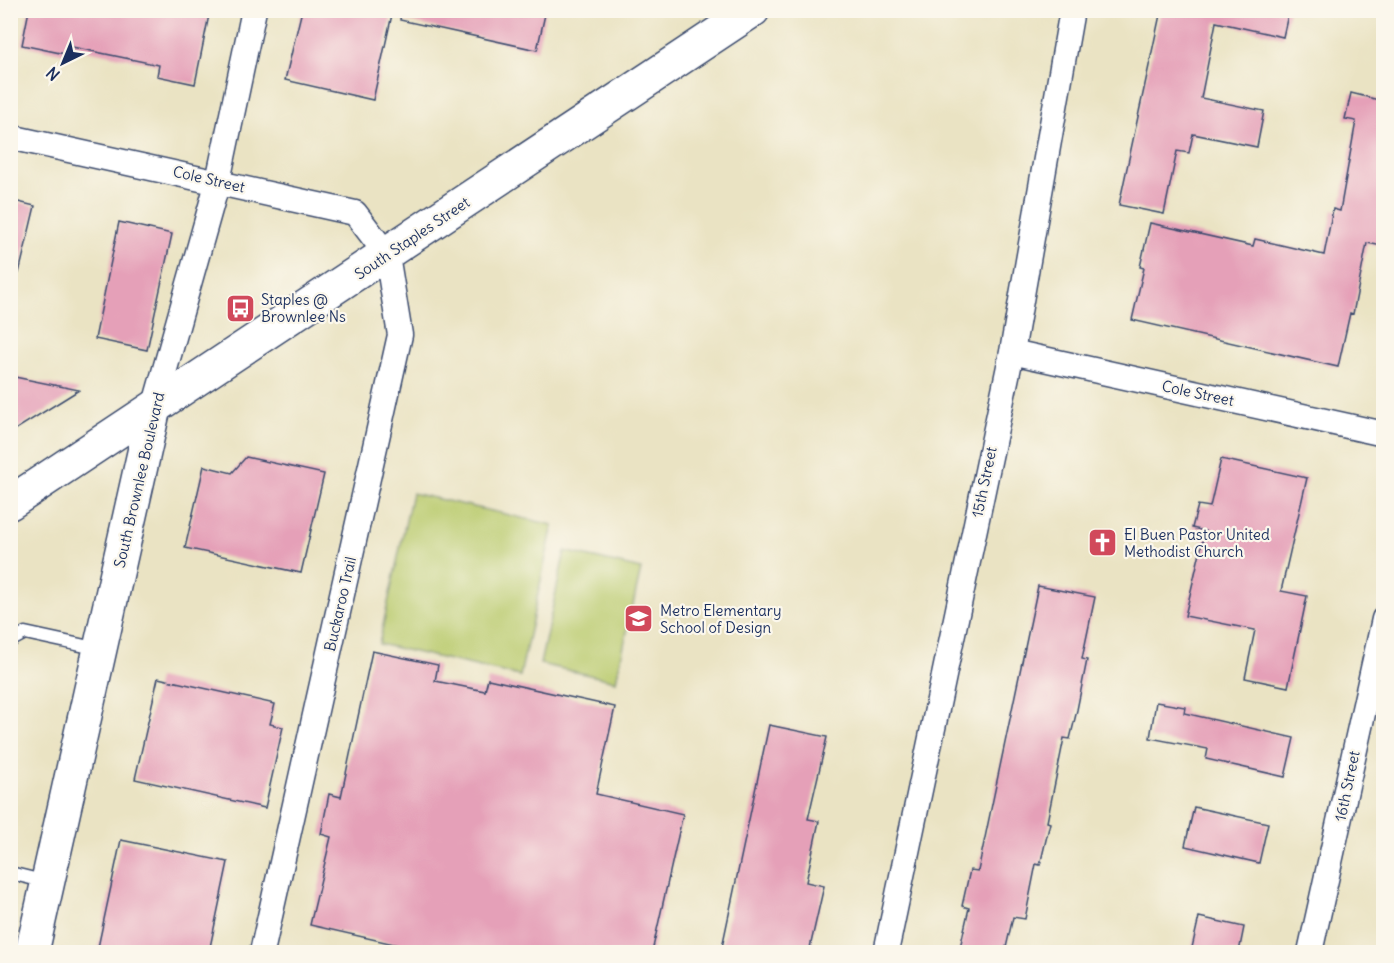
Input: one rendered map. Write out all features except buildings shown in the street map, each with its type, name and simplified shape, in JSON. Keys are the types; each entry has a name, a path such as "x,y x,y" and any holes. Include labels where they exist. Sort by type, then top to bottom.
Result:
{"main road":[{"name":"South Staples Street","path":"10,503 753,10"},
{"name":"South Brownlee Boulevard","path":"32,952 154,408"}],"street":[{"name":"South Brownlee Boulevard","path":"154,408 218,181 254,10"},
{"name":"15th Street","path":"886,952 1012,352 1072,10"},
{"name":"Cole Street","path":"10,137 355,213 387,255"},
{"name":"Buckaroo Trail","path":"262,952 400,334 387,255"},
{"name":"Cole Street","path":"1012,352 1383,434"},
{"name":"16th Street","path":"1310,952 1383,619"}],"lane":[{"path":"10,641 25,633 100,649"},
{"path":"10,873 48,882"}],"green space":[{"path":"412,493 553,525 520,676 379,644"},
{"path":"565,551 641,569 616,681 540,664"}],"place":[{"name":"Staples @ Brownlee Ns","path":"240,308"},
{"name":"El Buen Pastor United Methodist Church","path":"1103,543"},
{"name":"Metro Elementary School of Design","path":"639,619"}]}
